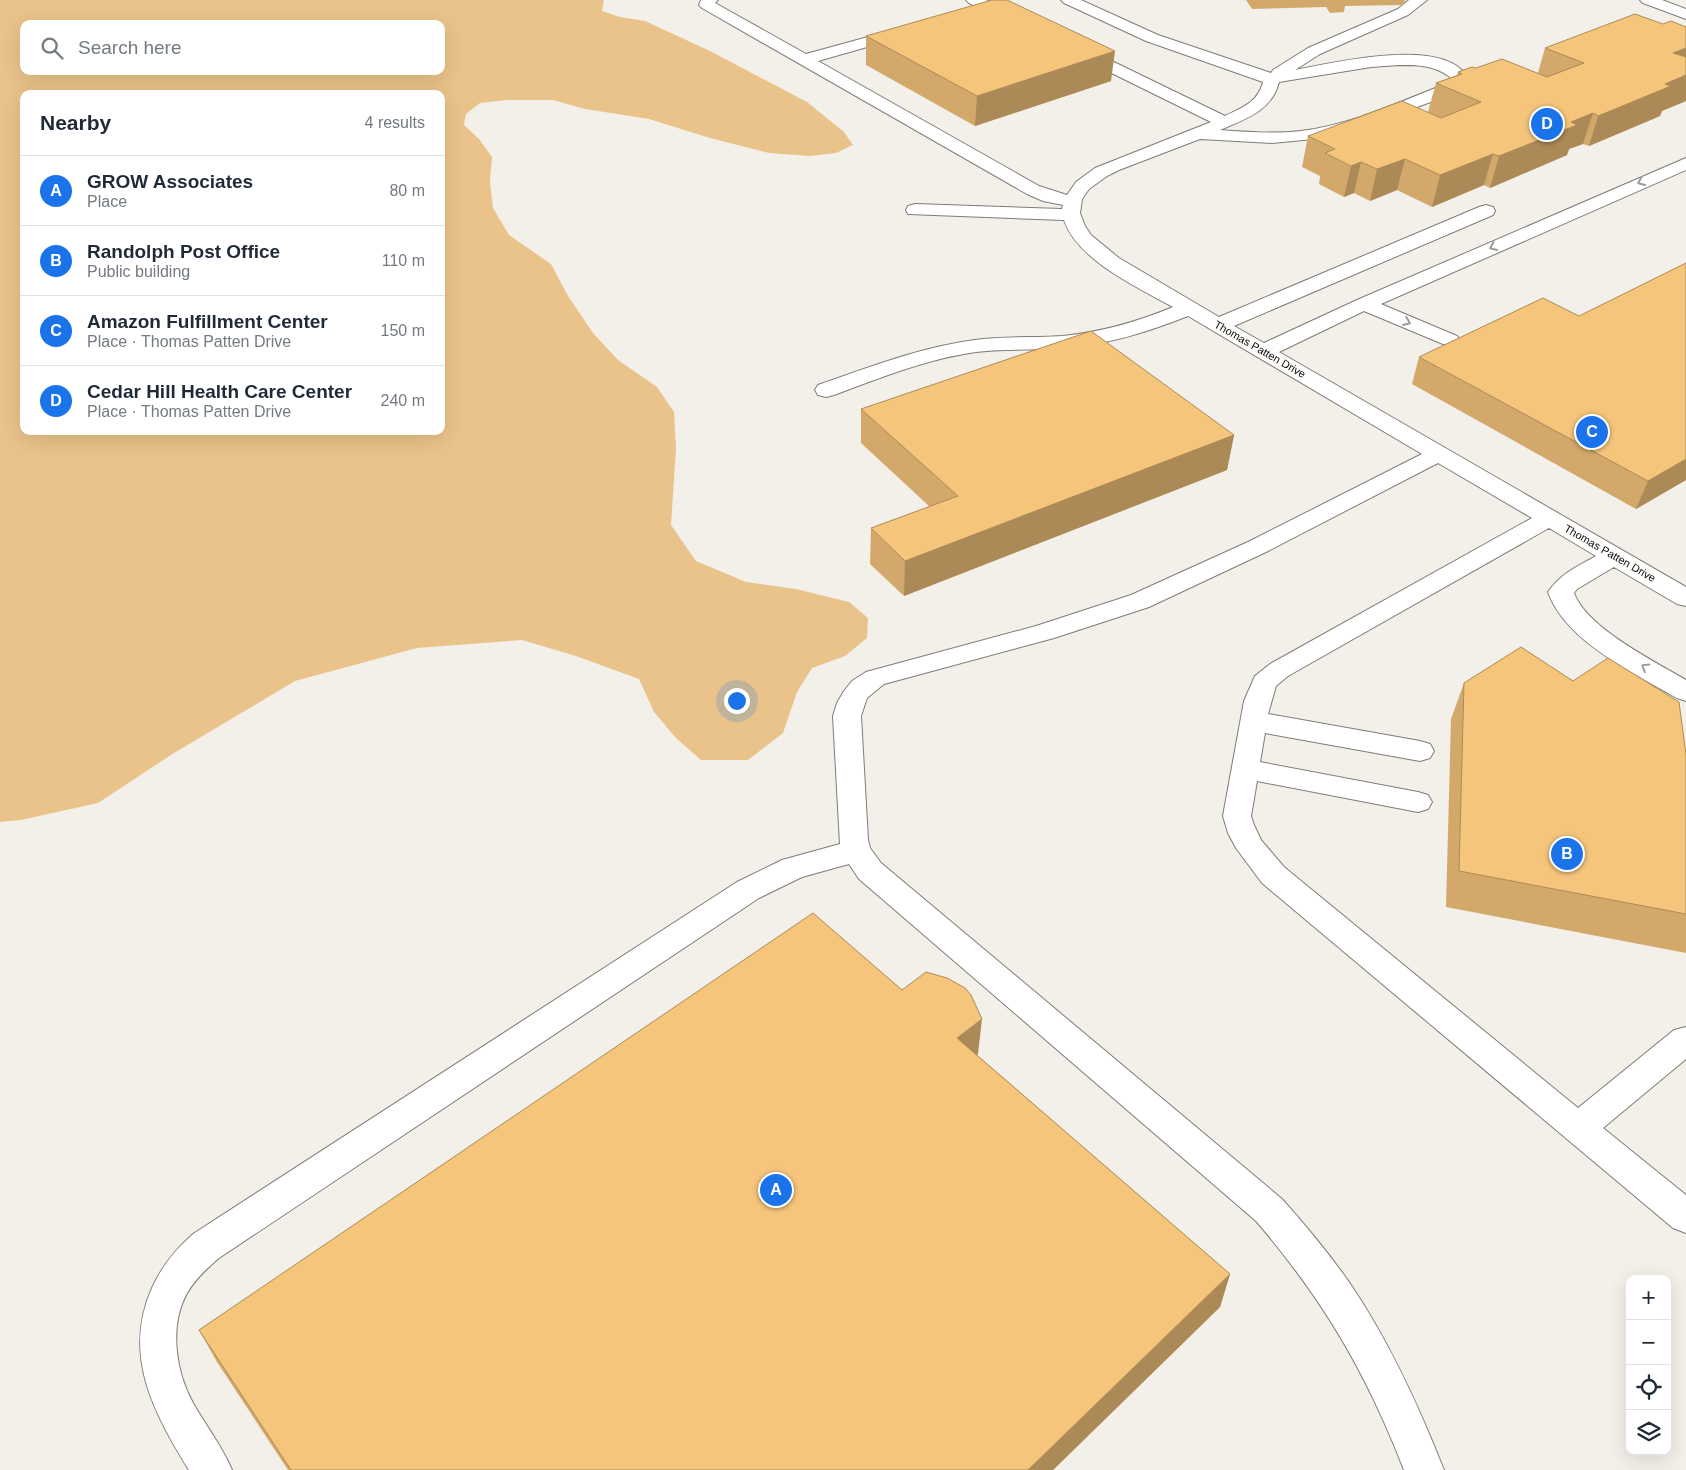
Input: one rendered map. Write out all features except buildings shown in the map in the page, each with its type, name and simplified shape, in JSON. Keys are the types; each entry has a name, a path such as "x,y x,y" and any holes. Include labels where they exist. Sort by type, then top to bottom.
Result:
{"street":[{"path":"710,0 707,2 707,5 1032,190 1050,196 1071,208"},
{"path":"1069,0 1153,38 1272,78 1386,60 1407,59 1427,60 1443,64 1455,71 1459,78 1449,89 1344,128 1274,138 1196,133"},
{"path":"1071,208 1084,184 1102,171 1225,122 1252,109 1268,95 1272,78 1314,51 1403,12 1420,0"},
{"path":"1648,0 1686,14"},
{"path":"963,14 981,3 1023,24"},
{"path":"804,60 921,26"},
{"path":"1067,45 1225,122"},
{"path":"1263,351 1364,304 1686,162"},
{"path":"915,210 1071,208"},
{"name":"Thomas Patten Drive","path":"1071,208 1080,235 1098,253 1686,598"},
{"path":"1218,325 1486,210"},
{"path":"1364,304 1450,340"},
{"path":"826,390 959,348 1097,338 1135,329 1190,308"},
{"path":"1424,1470 1392,1392 1372,1352 1348,1311 1297,1240 1269,1210 878,880 862,862 856,851 852,829 846,725 847,709 853,696 862,686 875,678 1052,630 1140,601 1257,547 1439,454"},
{"path":"1550,518 1279,670 1264,682 1252,721 1237,816 1239,826 1251,849 1273,875 1686,1217"},
{"path":"1614,556 1568,584 1561,592 1564,602 1578,620 1605,642 1686,692"},
{"path":"1252,721 1420,752"},
{"path":"1245,769 1418,802"},
{"path":"212,1470 169,1396 160,1367 156,1345 165,1298 176,1276 190,1259 206,1246 748,890 793,868 856,851"},
{"path":"1578,1128 1686,1040"}],"shaded area":[{"path":"0,0 604,0 602,11 620,17 645,21 710,51 807,102 844,132 853,145 836,153 810,156 769,153 710,138 649,119 585,109 553,100 508,100 480,103 466,114 464,125 479,139 492,157 490,181 493,208 509,235 551,264 568,296 593,333 618,360 657,387 674,412 676,449 671,525 696,561 746,582 796,589 849,602 868,618 867,638 845,656 812,668 797,692 783,733 748,760 701,760 676,738 654,712 639,679 576,656 522,640 417,648 295,681 174,753 98,803 21,820 0,822"}],"place":[{"name":"Cedar Hill Health Care Center","path":"1547,124"},
{"name":"Amazon Fulfillment Center","path":"1592,432"},
{"name":"Randolph Post Office","path":"1567,854"},
{"name":"GROW Associates","path":"776,1190"}]}
